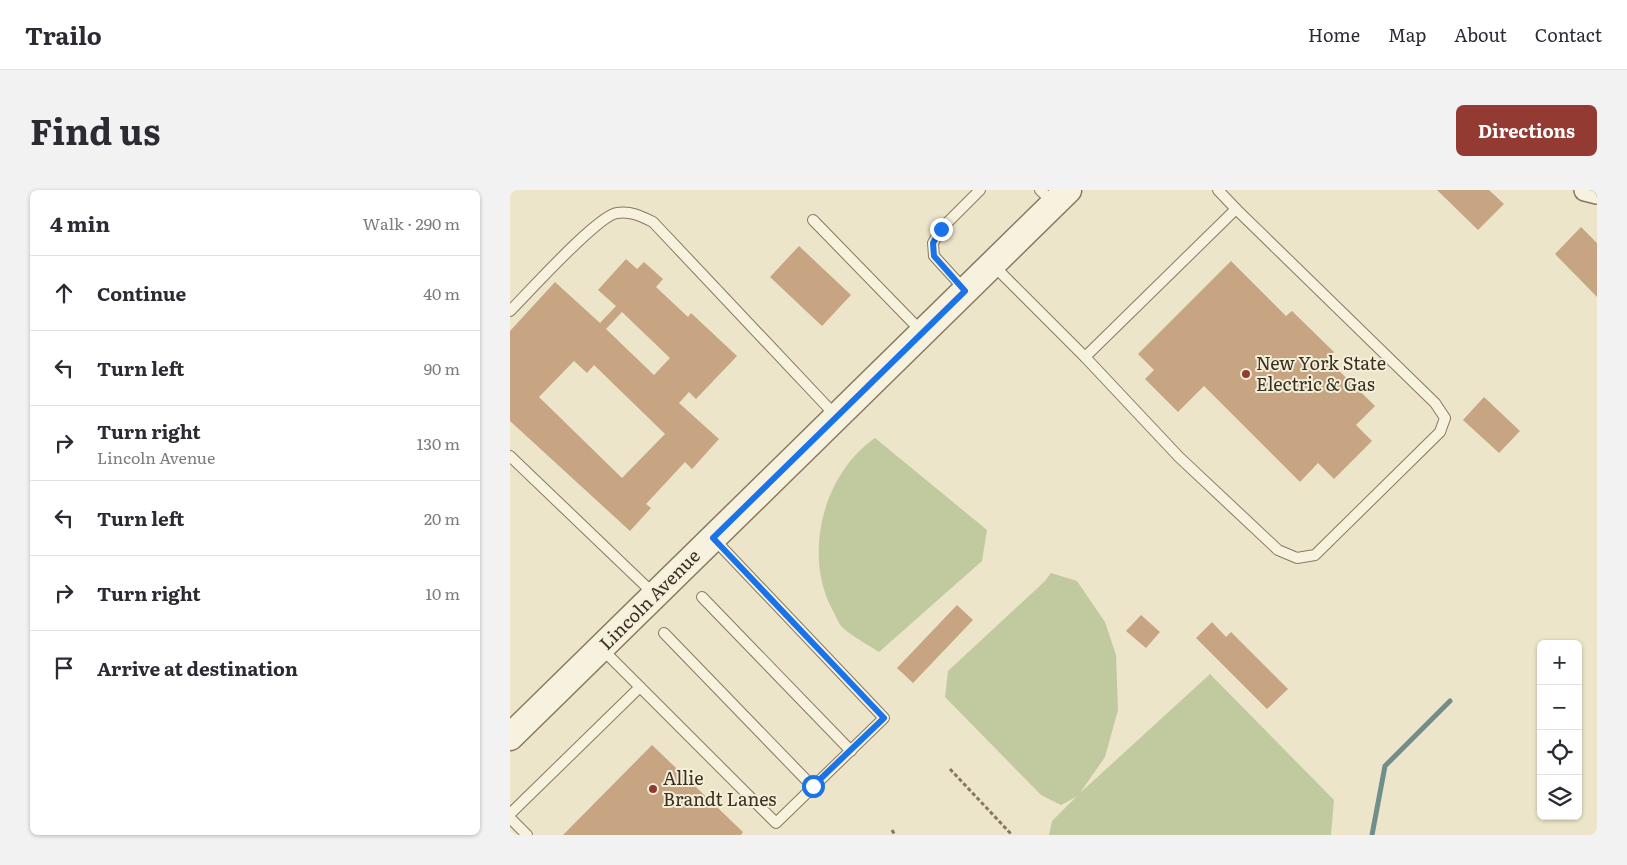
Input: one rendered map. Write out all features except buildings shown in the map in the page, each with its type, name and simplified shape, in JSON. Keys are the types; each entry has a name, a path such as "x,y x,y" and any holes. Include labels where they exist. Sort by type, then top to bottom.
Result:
{"street":[{"path":"1585,190 1597,193"},
{"name":"Lincoln Avenue","path":"510,737 993,264 1054,194"}],"lane":[{"path":"965,291 934,256 933,243 941,229 980,190"},
{"path":"993,264 1179,456 1278,550 1296,558 1315,556 1440,432 1445,418 1435,403 1218,190"},
{"path":"1085,357 1236,209"},
{"path":"510,311 594,226 615,213 635,213 653,222 837,416"},
{"path":"813,220 923,332"},
{"path":"510,456 655,595"},
{"path":"601,648 776,823 851,751 884,718 713,538"},
{"path":"702,597 851,751"},
{"path":"664,633 813,786"},
{"path":"527,835 510,816 640,687"}],"path":[{"path":"950,769 1012,835"},
{"path":"892,830 896,835"}],"green space":[{"path":"875,438 987,530 982,561 879,652 854,637 841,626 823,587 819,564 819,540 823,516 831,493 842,472 857,453"},
{"path":"1051,573 1077,581 1105,622 1116,655 1118,710 1105,757 1080,793 1210,674 1334,800 1331,835 1049,835 1052,821 1076,797 1061,805 1041,795 945,697 948,671 1045,581"}],"waterway":[{"path":"1372,835 1385,766 1450,701"}],"place":[{"name":"New York State Electric & Gas","path":"1246,374"},
{"name":"Allie Brandt Lanes","path":"653,789"}],"route":[{"path":"813,786 884,718 713,538 965,291 934,256 933,243 941,229"}]}
